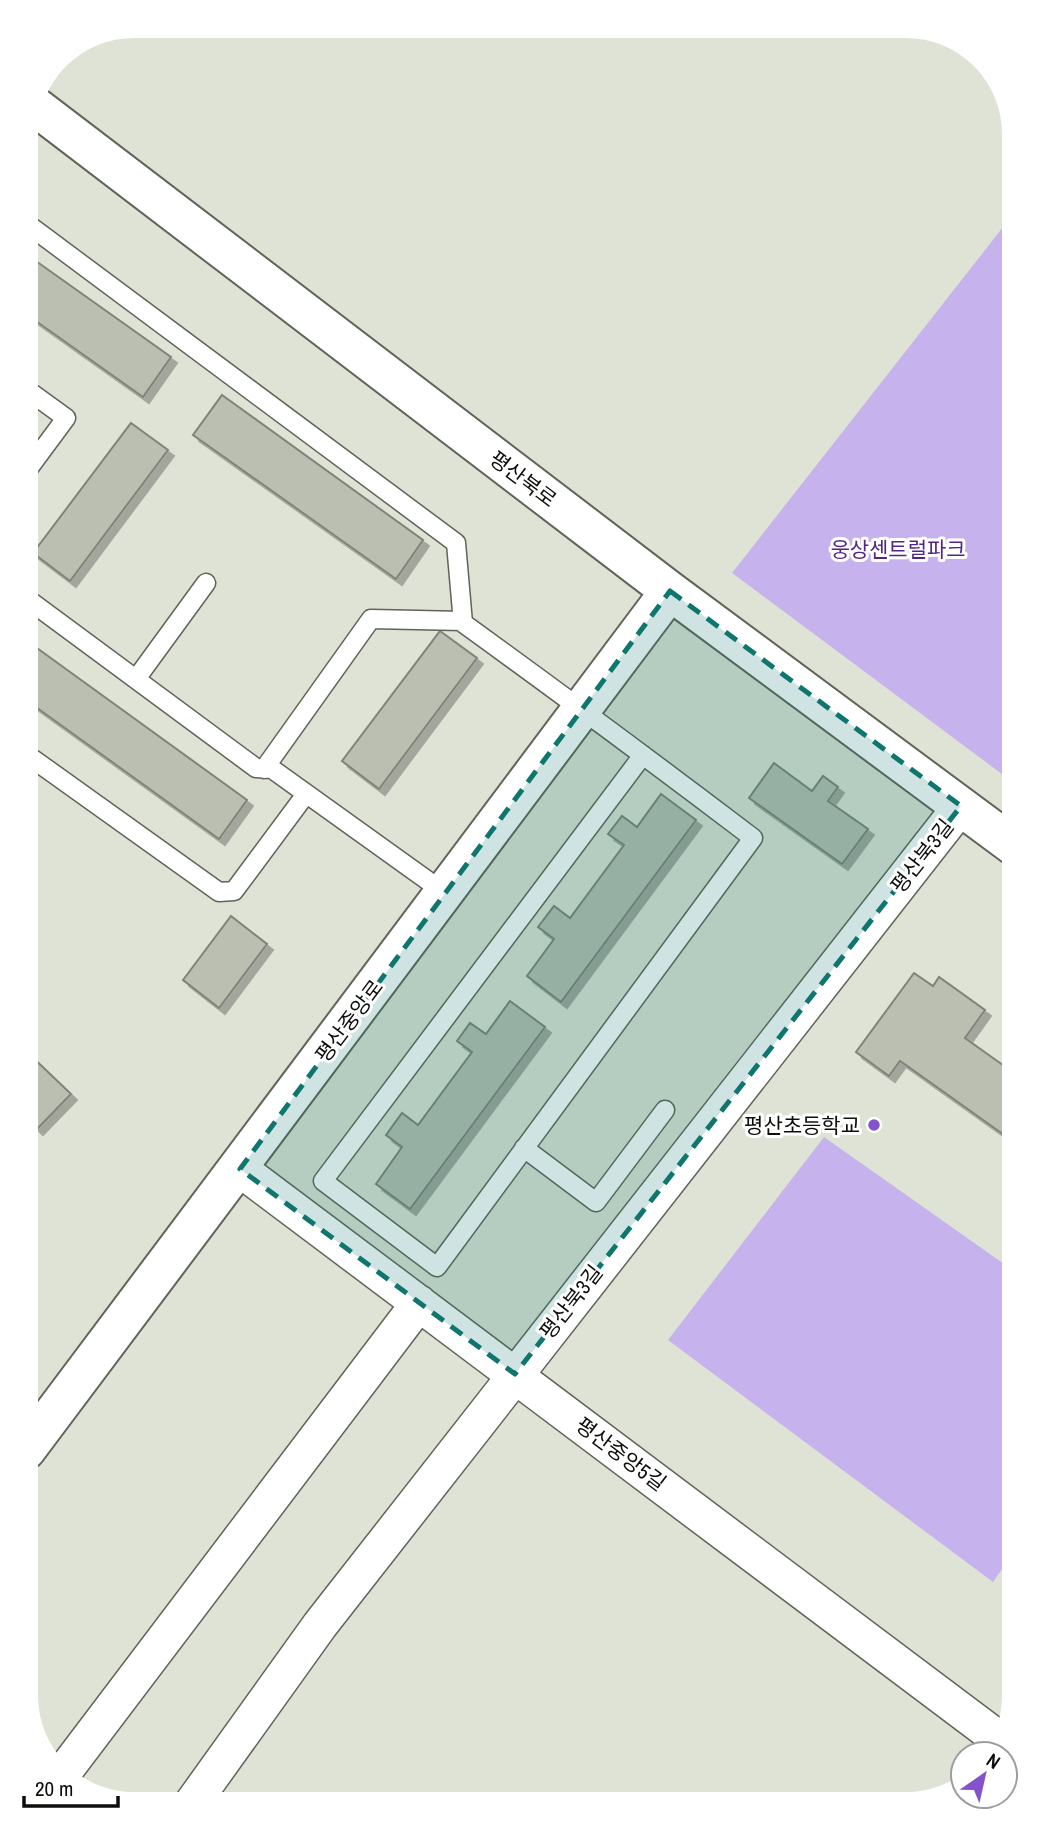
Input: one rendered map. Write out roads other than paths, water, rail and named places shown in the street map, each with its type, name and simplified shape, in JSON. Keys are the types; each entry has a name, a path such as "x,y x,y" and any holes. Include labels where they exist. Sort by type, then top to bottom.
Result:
{"street":[{"name":"평산북로","path":"42,111 670,592 1002,837"},
{"name":"평산중앙로","path":"38,1434 240,1169 670,592"},
{"name":"평산북3길","path":"200,1792 320,1625 961,806"},
{"name":"평산중앙5길","path":"240,1169 993,1735"},
{"path":"68,1766 419,1303"}],"lane":[{"path":"39,233 456,542 463,621"},
{"path":"39,398 66,418 39,455"},
{"path":"136,679 206,583"},
{"path":"39,613 136,679 256,768 272,769 445,892"},
{"path":"264,769 372,619 463,621 643,755 753,838 437,1267 323,1181 643,755"},
{"path":"39,763 219,892 234,891 306,794"},
{"path":"524,1148 596,1202 665,1110"}],"place":[{"name":"평산초등학교","path":"874,1125"}],"park label":[{"name":"웅상센트럴파크","path":"898,549"}]}
